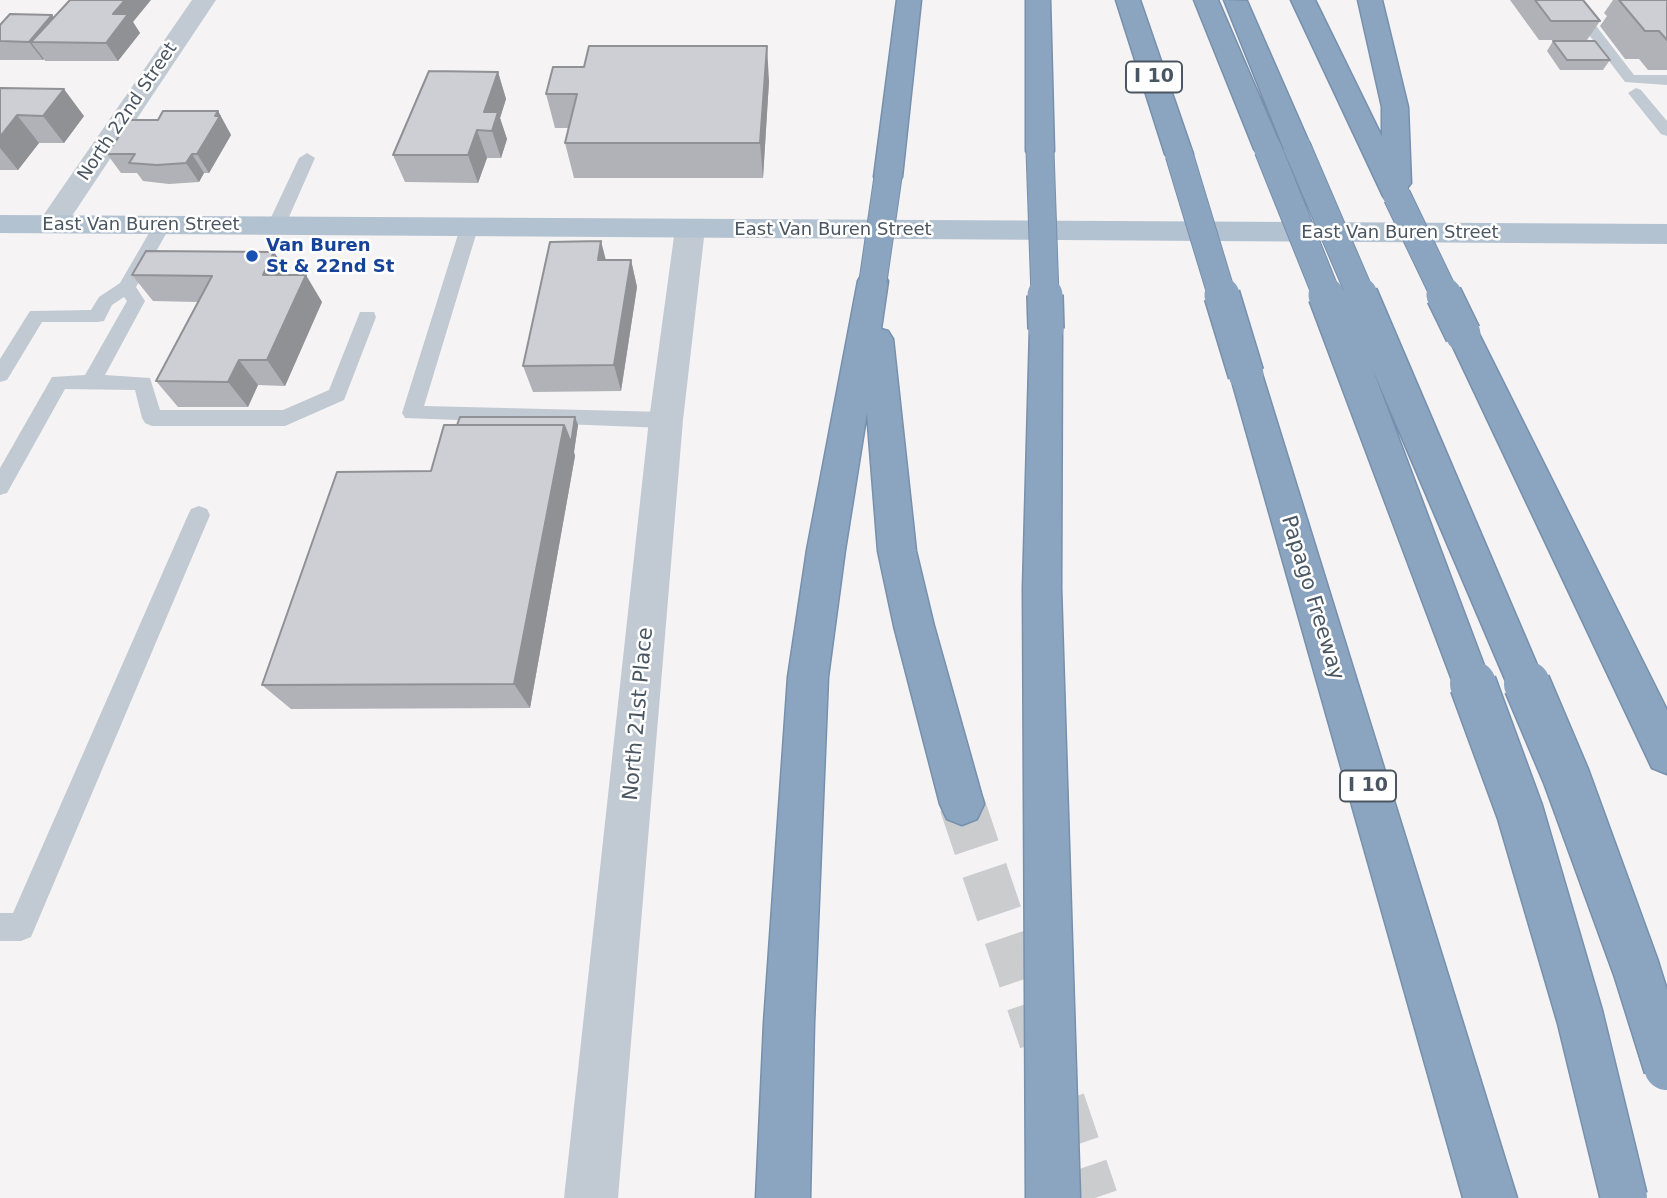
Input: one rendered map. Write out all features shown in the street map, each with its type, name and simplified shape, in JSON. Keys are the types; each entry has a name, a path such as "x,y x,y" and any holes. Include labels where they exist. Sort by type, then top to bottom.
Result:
{"highway":[{"path":"783,1198 789,1023 808,677 826,550 873,281 909,0"},
{"path":"1038,0 1046,328 1042,588 1053,1198"},
{"name":"Papago Freeway","path":"1129,0 1246,374 1490,1198"},
{"path":"1206,0 1282,148 1566,776 1636,968 1667,1067"},
{"path":"1234,0 1358,375 1520,812 1580,1017 1624,1198"},
{"path":"1303,0 1384,147 1397,196 1667,754"},
{"path":"1370,0 1395,107 1384,147"},
{"path":"873,281 897,551 914,626 962,804"}],"main road":[{"name":"East Van Buren Street","path":"0,224 1667,234"}],"street":[{"name":"North 22nd Street","path":"52,224 204,0"},
{"name":"North 21st Place","path":"591,1198 666,420 690,229"}],"lane":[{"path":"1577,0 1580,15 1630,79 1667,80"},
{"path":"1636,93 1667,131"},
{"path":"276,226 307,158"},
{"path":"0,375 37,316 97,316 105,301 127,287 163,225"},
{"path":"469,228 412,413 666,420"},
{"path":"91,382 136,301 127,287"},
{"path":"0,487 59,383 143,383 152,418 285,418 337,395 367,317"},
{"path":"0,927 21,927 199,515"}],"building":[{"path":"70,0 125,0 113,14 128,14 106,43 31,42"},
{"path":"1535,0 1583,0 1600,21 1551,21"},
{"path":"1619,0 1667,0 1667,40 1659,31 1645,31"},
{"path":"10,14 52,15 29,42 0,41 0,25"},
{"path":"1553,41 1595,41 1610,60 1567,60"},
{"path":"589,46 767,46 760,143 565,143 577,94 546,94 553,67 584,67"},
{"path":"429,71 498,72 484,112 498,112 492,131 477,130 468,155 393,155"},
{"path":"0,88 64,89 43,116 17,115 0,137"},
{"path":"163,111 218,111 215,116 220,116 197,154 192,154 186,163 129,163 135,154 107,154 130,120 158,120"},
{"path":"601,241 598,260 631,260 614,365 523,366 550,242"},
{"path":"146,251 274,252 263,275 306,275 267,360 239,360 228,382 156,381 212,276 132,275"},
{"path":"460,417 575,417 571,443 564,425 457,425"},
{"path":"444,425 564,425 514,684 262,685 337,472 431,471"}],"tunnel":[{"path":"962,804 1042,1041"},
{"path":"1062,1101 1095,1198"}],"place":[{"name":"Van Buren St & 22nd St","path":"252,256"}]}
